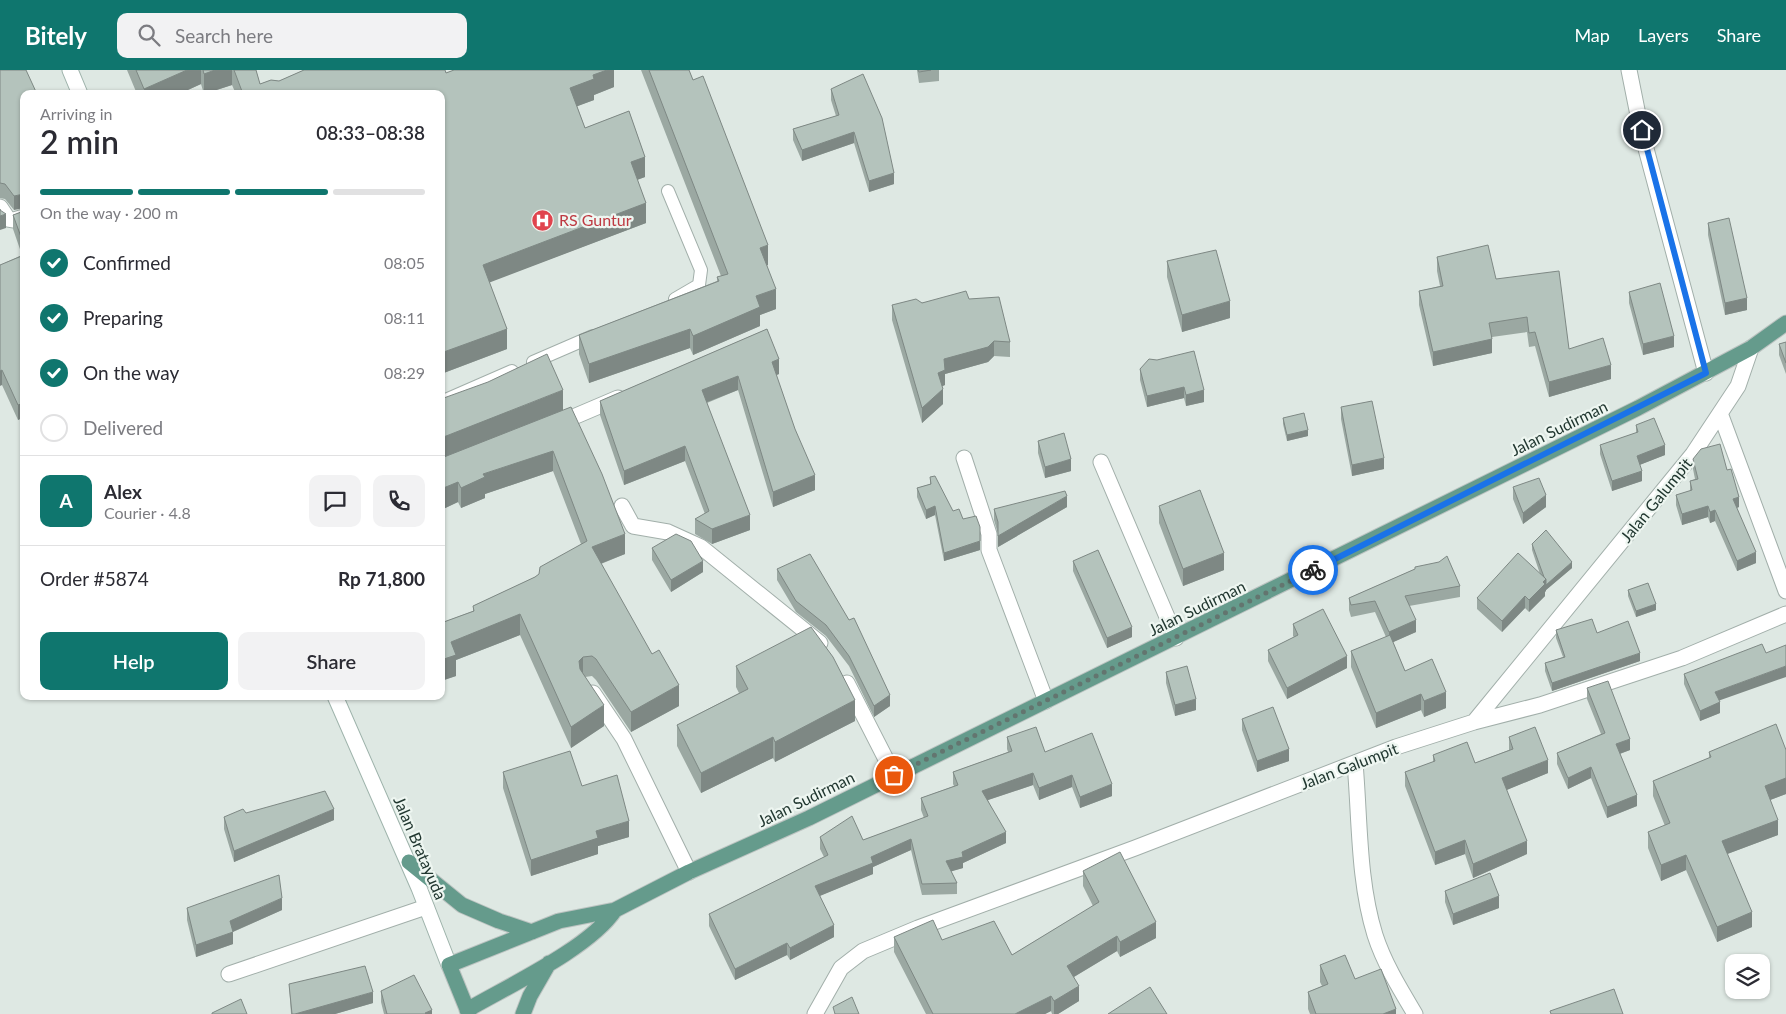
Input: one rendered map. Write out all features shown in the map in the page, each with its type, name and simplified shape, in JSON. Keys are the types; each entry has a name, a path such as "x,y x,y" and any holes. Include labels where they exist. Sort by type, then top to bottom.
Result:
{"main road":[{"name":"Jalan Sudirman","path":"615,910 689,872 809,818 1176,638 1706,373 1751,348 1786,323"},
{"path":"409,862 462,905 499,921 532,932"},
{"path":"449,965 559,921 615,910"},
{"path":"468,1012 595,933 606,924 615,910"},
{"path":"523,1014 530,996 550,961"},
{"name":"Jalan Bratayuda","path":"449,965 468,1012"}],"street":[{"path":"70,70 78,90"},
{"path":"1629,70 1642,130 1706,373"},
{"path":"0,207 8,219 20,218"},
{"name":"Jalan Galumpit","path":"815,1014 841,968 863,951 918,928 1355,763 1474,722 1687,462 1738,386 1751,348"},
{"path":"543,429 634,391"},
{"path":"1720,413 1786,591"},
{"path":"964,458 988,534 989,550 1046,701"},
{"path":"1101,462 1176,638"},
{"path":"622,506 633,526 668,532 701,548 813,637 830,658"},
{"path":"1474,722 1540,705 1682,658 1786,614"},
{"path":"841,672 894,775"},
{"path":"588,685 624,739 689,872"},
{"name":"Jalan Bratayuda","path":"337,700 409,862 449,965"},
{"path":"1355,763 1360,849 1369,911 1383,955 1415,1014"},
{"path":"229,974 426,907"}],"lane":[{"path":"660,306 686,294 699,285 702,270 668,191"},
{"path":"445,400 608,329"}],"building":[{"path":"0,70 26,70 35,90 20,90 20,195 14,196 5,184 0,183"},
{"path":"136,70 187,70 144,89"},
{"path":"203,70 215,70 204,74"},
{"name":"RS Guntur","path":"234,70 256,70 260,84 271,80 279,81 304,70 445,70 446,73 454,70 607,70 593,75 594,79 570,88 585,128 629,111 645,157 631,162 646,203 483,265 507,329 445,352 445,90 242,90"},
{"path":"649,70 689,70 693,80 703,76 768,245 760,248 776,289 756,296 760,307 693,336 690,329 589,364 579,335 719,281 717,277 728,274"},
{"path":"863,74 882,118 894,173 869,181 854,132 802,150 793,129 839,115 831,89"},
{"path":"0,210 6,214 0,216"},
{"path":"20,212 20,234 13,215"},
{"path":"1729,218 1747,298 1725,303 1708,223"},
{"path":"1488,245 1496,279 1559,271 1569,349 1603,338 1611,365 1549,382 1535,332 1529,333 1527,317 1489,323 1492,339 1433,352 1419,291 1443,286 1437,257"},
{"path":"1216,250 1230,301 1182,315 1167,261"},
{"path":"20,257 20,404 18,405 2,370 0,371 0,265"},
{"path":"1660,283 1674,336 1643,344 1629,292"},
{"path":"966,291 969,299 999,297 1010,342 994,341 988,347 944,359 945,370 938,373 943,389 922,408 892,305 916,299 922,303"},
{"path":"767,329 779,359 772,362 795,429 815,475 773,492 738,376 702,390 750,515 712,529 695,519 709,511 685,446 624,471 600,401"},
{"path":"1786,342 1786,363 1779,344"},
{"path":"1194,351 1204,390 1186,395 1184,387 1147,396 1140,369 1149,359 1157,360"},
{"path":"547,354 563,390 445,436 445,398 488,382"},
{"path":"1372,401 1384,458 1352,465 1341,407"},
{"path":"571,407 602,474 625,534 592,547 652,654 659,650 679,685 631,712 596,659 592,656 583,657 579,661 580,669 604,705 571,727 520,614 451,642 456,655 445,659 445,622 474,611 473,606 535,577 539,574 540,567 587,541 553,451 483,474 485,477 461,488 458,482 445,487 445,457"},
{"path":"1304,413 1308,430 1287,435 1283,418"},
{"path":"1654,418 1665,445 1637,456 1642,471 1612,481 1600,445 1638,432 1636,425"},
{"path":"1064,433 1071,459 1045,467 1038,441"},
{"path":"1720,444 1727,470 1731,469 1739,497 1733,499 1756,552 1737,561 1715,510 1710,512 1708,506 1682,514 1676,495 1692,490 1690,481 1698,479 1693,459 1701,449"},
{"path":"935,476 953,511 959,509 963,519 976,516 980,527 980,541 944,553 935,506 926,510 917,488 931,484 930,477"},
{"path":"1539,478 1546,495 1523,513 1513,487"},
{"path":"1200,490 1224,553 1183,569 1159,506"},
{"path":"1065,491 1067,496 998,536 998,522 994,509"},
{"path":"1546,530 1572,562 1546,585 1546,579 1532,544"},
{"path":"676,534 691,541 703,561 671,580 652,548"},
{"path":"1098,550 1132,627 1107,638 1073,561"},
{"path":"1518,553 1546,579 1543,582 1545,584 1529,600 1525,596 1502,621 1477,598"},
{"path":"810,554 849,620 854,618 890,695 874,706 849,656 826,625 796,601 777,569"},
{"path":"1447,556 1460,586 1405,596 1416,620 1389,632 1375,601 1351,605 1349,598 1415,569 1415,567 1439,562"},
{"path":"1648,583 1656,604 1636,611 1628,590"},
{"path":"1323,609 1347,656 1287,688 1268,650 1298,635 1293,624"},
{"path":"1592,619 1597,633 1628,621 1640,653 1552,683 1545,663 1565,657 1556,630"},
{"path":"811,627 833,657 855,700 775,742 773,737 701,773 677,725 748,689 736,666"},
{"path":"1390,635 1405,671 1432,659 1446,692 1424,701 1421,694 1376,713 1351,651"},
{"path":"1762,644 1766,653 1786,645 1786,666 1715,692 1720,702 1700,711 1684,674"},
{"path":"1187,666 1196,699 1175,705 1166,672"},
{"path":"1608,681 1630,739 1616,744 1637,795 1607,807 1591,767 1568,778 1557,753 1605,733 1587,688"},
{"path":"1273,707 1289,749 1257,761 1242,719"},
{"path":"1776,724 1786,750 1786,778 1765,786 1778,820 1722,841 1752,912 1717,927 1686,855 1661,865 1648,832 1670,823 1653,781 1711,757 1709,752"},
{"path":"1036,727 1045,752 1092,733 1112,784 1080,797 1072,775 1039,788 1033,773 982,791 1006,832 962,852 963,857 946,861 957,883 922,884 911,839 871,857 873,863 815,886 834,925 790,948 787,943 735,969 709,914 828,855 820,837 852,816 863,840 928,816 921,798 958,785 953,772 1012,751 1007,737"},
{"path":"1535,727 1548,760 1502,778 1527,841 1473,864 1465,840 1435,852 1405,772 1435,761 1433,755 1467,742 1475,763 1513,749 1509,737"},
{"path":"570,751 582,786 617,775 629,821 596,831 598,838 531,860 503,772"},
{"path":"325,791 334,809 234,851 224,817 243,809 246,813"},
{"path":"1120,852 1156,922 1120,942 1117,936 1067,966 1079,986 1054,1001 1051,996 1015,1014 933,1014 894,937 933,920 942,940 994,921 1012,955 1099,902 1083,871"},
{"path":"1490,873 1499,896 1453,914 1445,891"},
{"path":"279,875 282,898 230,921 233,932 196,945 187,908"},
{"path":"1345,955 1355,979 1381,969 1396,1009 1383,1014 1316,1014 1308,992 1328,984 1320,965"},
{"path":"365,966 373,992 292,1014 289,984"},
{"path":"414,975 432,1010 426,1014 387,1014 381,991"},
{"path":"1150,987 1167,1014 1108,1014"},
{"path":"1614,989 1623,1014 1551,1014 1550,1011"},
{"path":"852,997 859,1014 835,1014 833,1007"},
{"path":"241,999 247,1014 212,1014 212,1013"}],"way so far":[{"path":"894,775 1313,570"}],"place":[{"name":"RS Guntur","path":"543,220"}],"route":[{"path":"1313,570 1706,373 1642,130"}]}
